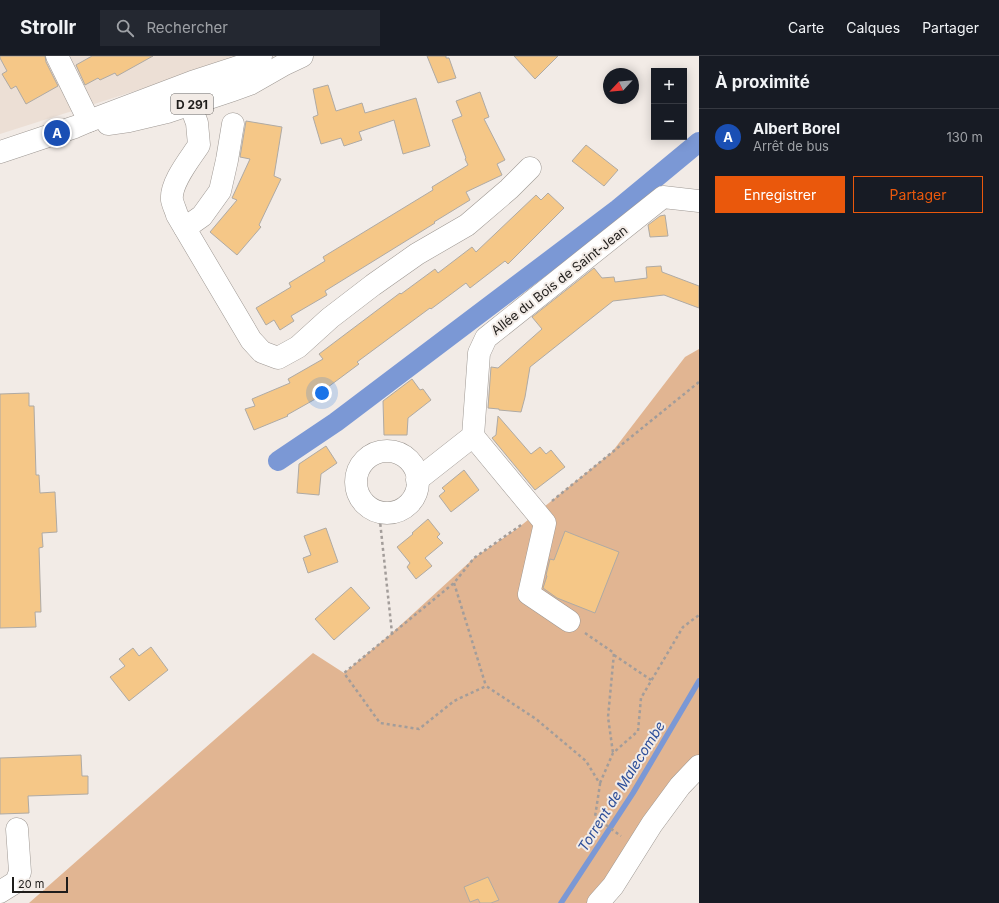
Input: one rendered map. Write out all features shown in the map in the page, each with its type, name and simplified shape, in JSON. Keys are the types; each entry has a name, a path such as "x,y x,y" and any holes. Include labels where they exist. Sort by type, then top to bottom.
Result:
{"street":[{"path":"57,56 82,124"},
{"name":"D 291","path":"0,152 82,124 192,82 244,65 261,56"},
{"name":"D 291","path":"82,124 102,125 129,121 167,112 250,84 302,56"},
{"path":"190,104 197,123 199,145 180,174 172,191 172,201 177,215 251,340 262,352 278,358 298,347 330,318 417,254 468,225 509,189 530,168"},
{"path":"185,228 202,216 220,191 227,160 232,124"},
{"name":"Allée du Bois de Saint-Jean","path":"473,436 479,353 486,338 663,198 699,201"},
{"path":"417,480 473,436 545,523 529,594 568,621"},
{"path":"380,452 391,452 401,455 409,461 415,470 417,489 407,506 398,511 389,513 379,512 370,508 362,501 356,482 358,472 363,463 371,456 380,452"},
{"path":"598,903 613,886 652,824 680,786 699,766"},
{"path":"0,892 16,882 20,872 17,829"}],"path":[{"path":"379,512 392,633"},
{"path":"454,583 486,686 536,719 586,761 600,784"},
{"path":"637,848 595,817 600,784 613,753 638,731 641,698 651,680 683,627 699,615"},
{"path":"568,621 614,654 614,656 651,680"},
{"path":"613,753 608,717 614,656"},
{"path":"344,673 380,723 419,729 454,701 486,686"}],"shaded area":[{"path":"0,56 240,56 201,70 0,134"},
{"path":"699,349 699,766 598,903 29,903 313,653 344,673 392,633 474,558 518,528 612,452 685,357"}],"building":[{"path":"0,56 45,56 46,62 58,86 26,104 16,86 11,89 2,74 7,71"},
{"path":"92,56 153,56 117,76 115,73 100,80 98,78 85,85 76,65"},
{"path":"427,56 446,56 446,58 449,58 456,78 438,83"},
{"path":"514,56 558,56 535,79"},
{"path":"328,85 336,111 362,103 365,113 416,98 430,146 403,154 394,120 359,132 362,140 344,146 341,138 321,144 313,117 318,115 313,89"},
{"path":"480,92 489,117 484,119 505,160 497,164 502,175 466,192 470,200 325,291 327,295 291,316 294,321 280,330 274,320 266,325 256,308 291,287 289,283 325,261 323,257 433,190 432,187 468,165 452,120 462,116 456,101"},
{"path":"246,121 282,127 274,176 281,179 259,225 261,227 237,255 210,232 237,200 232,198 250,159 240,157"},
{"path":"586,145 618,170 604,186 572,161"},
{"path":"548,193 564,208 508,264 505,261 470,288 466,283 431,309 430,308 357,362 359,364 324,390 326,393 287,415 288,416 254,430 245,409 255,406 252,399 290,383 288,379 323,359 319,354 400,293 401,294 435,269 438,273 472,247 476,252 536,195 541,200"},
{"path":"665,215 668,236 650,237 648,225 660,216"},
{"path":"661,266 662,272 699,286 699,308 664,295 613,301 530,367 521,412 488,408 491,367 498,368 542,329 532,317 594,268 602,278 614,277 615,282 647,278 646,267"},
{"path":"412,379 420,390 423,389 431,400 408,418 407,435 384,435 383,401"},
{"path":"29,393 29,406 34,406 36,475 39,475 40,493 55,492 57,532 42,533 43,547 39,548 41,612 35,612 36,627 0,628 0,394"},
{"path":"498,416 531,454 540,447 546,454 551,450 565,467 535,490 492,438 496,435"},
{"path":"326,446 337,463 321,474 319,495 297,493 299,464"},
{"path":"464,470 479,490 451,512 439,496 445,491 442,488"},
{"path":"428,519 440,534 437,537 443,543 425,558 432,566 416,579 407,567 410,563 397,547"},
{"path":"326,528 338,562 308,573 303,558 311,555 304,536"},
{"path":"565,531 619,552 595,613 557,598 543,588 550,559 554,560"},
{"path":"351,587 370,608 334,640 315,619"},
{"path":"151,647 168,670 129,701 110,677 125,666 119,659 133,648 139,656"},
{"path":"81,755 82,776 88,776 88,794 28,796 29,813 0,814 0,758"},
{"path":"488,877 499,900 491,903 480,903 478,899 470,902 464,887"}],"waterway":[{"path":"278,461 336,422 618,209 699,142"},
{"name":"Torrent de Malecombe","path":"561,903 633,793 699,681"}],"place":[{"name":"Albert Borel","path":"57,133"}]}
